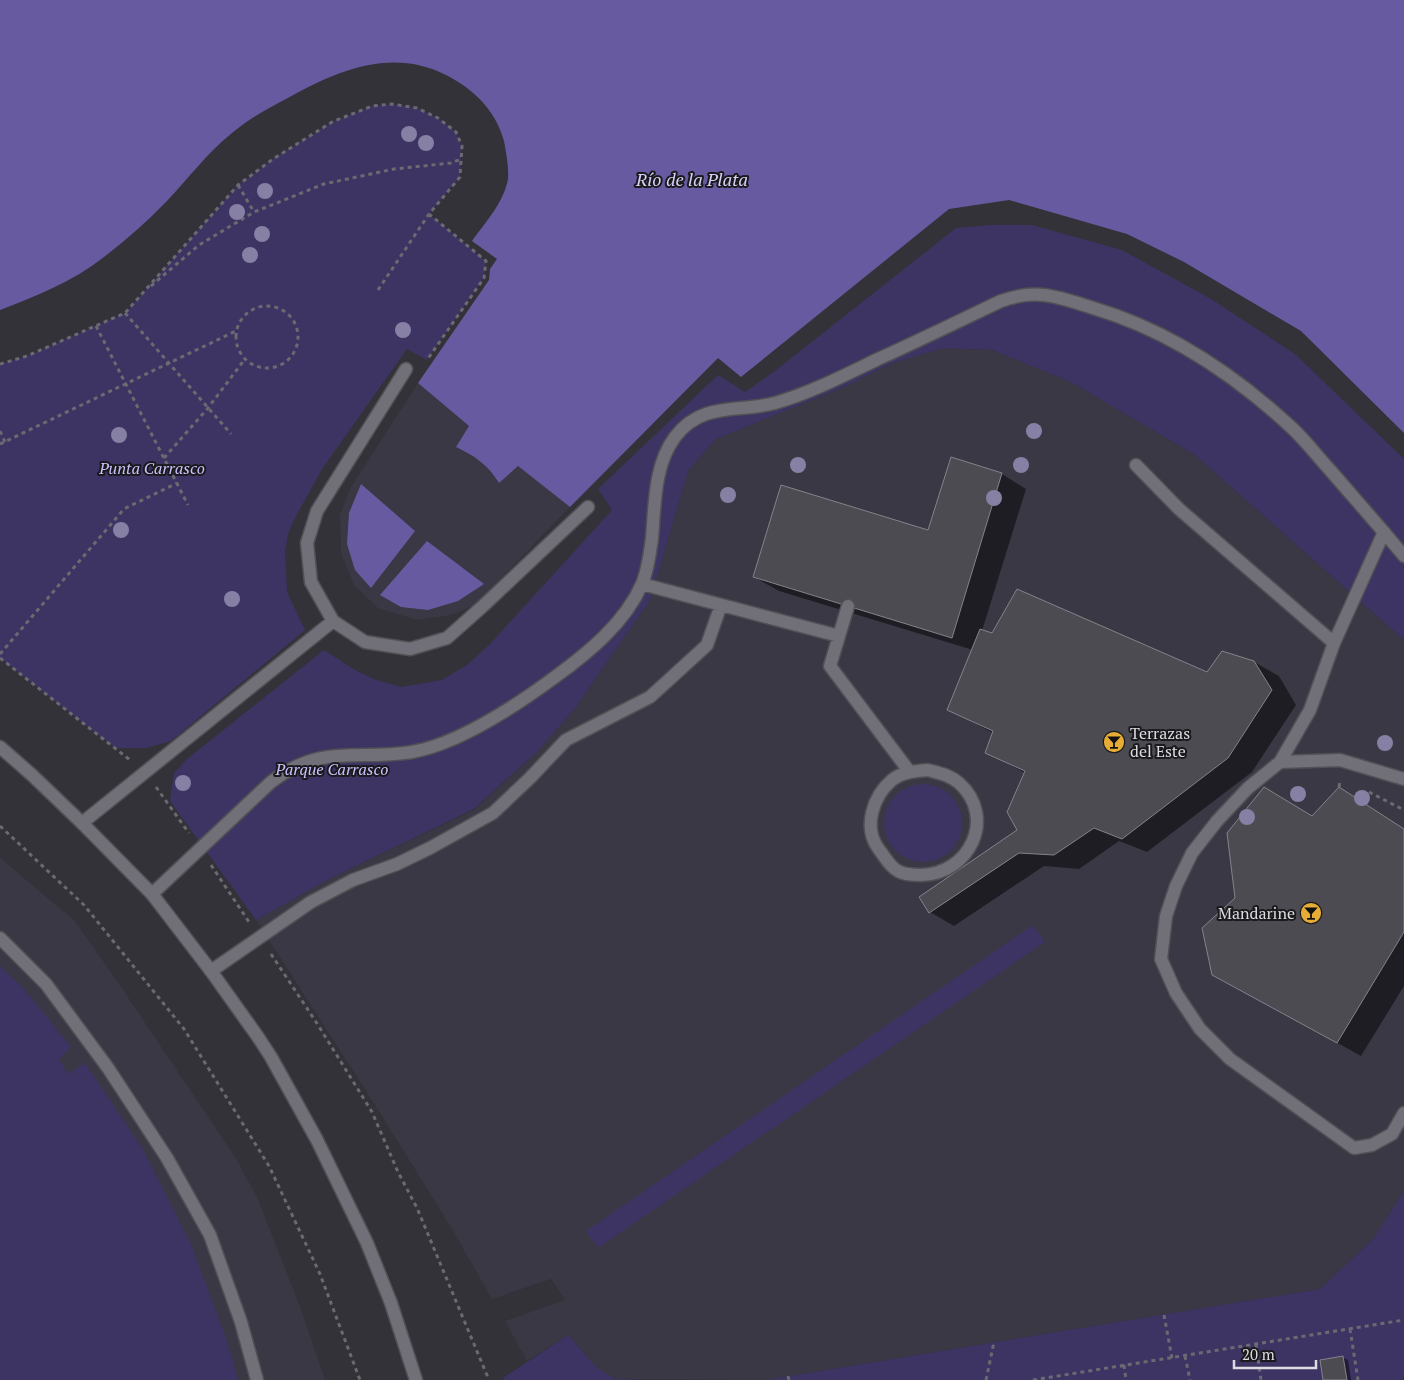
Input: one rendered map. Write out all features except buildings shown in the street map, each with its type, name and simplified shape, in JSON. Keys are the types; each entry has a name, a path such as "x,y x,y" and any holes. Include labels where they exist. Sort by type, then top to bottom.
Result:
{"main road":[{"path":"152,894 271,782 287,770 320,757 413,752 445,742 474,729 521,701 590,651 631,604 642,584 649,561 655,500 662,462 675,436 689,422 708,413 731,408 771,404 817,388 1001,301 1024,294 1050,295 1110,313 1155,330 1195,353 1246,389 1293,429 1404,556"},
{"path":"406,369 317,510 307,543 311,582 333,622 365,642 410,650 447,638 588,507"},
{"path":"1136,465 1179,509 1334,643"},
{"path":"1384,532 1334,643 1310,710 1280,762 1242,794 1217,820 1192,853 1176,886 1166,916 1161,960 1176,993 1200,1029 1230,1059 1354,1148 1372,1145 1392,1134 1404,1113"},
{"path":"642,584 839,636"},
{"path":"211,971 311,902 352,880 396,864 430,848 492,813 530,778 566,740 650,697 707,645 721,604"},
{"path":"848,606 830,666 910,771"},
{"path":"82,823 333,622"},
{"path":"0,748 32,775 82,823 152,894 211,971 271,1057 316,1140 367,1243 391,1303 416,1380"},
{"path":"1280,762 1340,760 1404,779"},
{"path":"928,770 946,774 959,783 970,797 976,812 976,828 972,844 963,858 949,868 934,874 917,875 899,872 886,860 876,845 871,827 872,809 880,792 893,779 910,771 928,770"},
{"path":"0,938 46,984 108,1068 167,1158 210,1235 241,1322 257,1380"}],"path":[{"path":"0,364 27,356 125,313 238,185 272,159 332,122 372,106 392,104 417,108 438,118 456,132 462,146 460,177 429,214 378,290"},
{"path":"142,294 198,244 254,212 324,184 394,169 451,163 461,159"},
{"path":"238,185 254,212"},
{"path":"427,360 484,278 486,262 429,214"},
{"path":"276,306 293,318 298,328 299,338 297,349 291,358 273,368 263,368 245,359 238,346 236,331 246,314 255,308 276,306"},
{"path":"125,313 231,434"},
{"path":"96,326 188,504"},
{"path":"0,444 236,331"},
{"path":"164,458 208,408 245,359"},
{"path":"0,431 5,442"},
{"path":"0,654 124,509 177,484"},
{"path":"0,658 146,772 200,849 318,1026 372,1112 398,1172 417,1208 489,1380"},
{"path":"0,826 84,905 184,1029 270,1166 320,1274 360,1380"},
{"path":"1164,1315 1172,1358"},
{"path":"1033,1380 1404,1320"},
{"path":"1350,1329 1358,1380"},
{"path":"986,1380 994,1342"},
{"path":"1256,1344 1261,1380"},
{"path":"1185,1356 1190,1380"},
{"path":"1124,1365 1126,1380"}],"shaded area":[{"path":"944,348 992,350 1071,382 1195,455 1404,640 1404,1191 1373,1239 1320,1289 765,1380 616,1379 598,1369 568,1335 527,1361 505,1321 565,1300 551,1279 492,1299 452,1229 379,1111 256,920 333,877 474,810 538,751 576,707 650,600 688,471 716,439 849,385 890,364"},
{"path":"418,383 469,426 456,447 482,462 499,482 518,466 570,507 475,605 451,615 417,620 378,608 354,585 341,553 340,514 351,487"},
{"path":"0,858 74,920 235,1157 257,1197 301,1309 325,1380 0,1380"}],"green space":[{"name":"Punta Carrasco","path":"392,104 417,108 438,118 456,132 462,146 460,177 429,214 486,261 484,278 427,360 407,349 322,469 295,518 288,534 285,552 287,592 305,630 171,741 146,748 115,748 0,658 0,364 27,356 125,313 238,185 273,159 332,122 372,106"},
{"name":"Parque Carrasco","path":"992,225 1032,225 1122,250 1211,299 1295,354 1404,459 1404,640 1195,455 1071,382 992,350 944,348 890,364 849,385 716,439 688,471 650,600 576,707 538,751 474,809 333,877 256,920 170,801 174,773 187,759 324,650 355,670 376,680 401,687 442,680 467,665 490,644 612,510 598,489 718,375 745,392 775,371 956,228"},
{"path":"923,784 938,787 951,795 959,808 962,823 959,838 951,851 938,859 923,862 908,859 895,851 887,838 884,823 887,808 895,795 908,787"},
{"path":"1033,925 1045,942 598,1248 586,1231"},
{"path":"0,966 24,989 71,1047 59,1059 68,1074 85,1063 142,1148 191,1244 227,1341 238,1380 0,1380"},
{"path":"1404,1191 1404,1380 765,1380 1320,1289 1373,1239"},
{"path":"568,1335 598,1369 616,1379 645,1380 504,1380 503,1378"}],"water":[{"name":"Río de la Plata","path":"0,0 1404,0 1404,433 1301,331 1184,262 1127,234 1009,200 949,209 741,377 718,358 570,507 518,466 499,483 480,462 456,447 469,426 418,383 489,280 490,269 497,259 472,241 503,196 508,179 507,160 504,141 496,120 475,94 446,75 425,67 405,63 384,63 364,66 324,80 265,110 238,128 214,149 151,217 92,266 54,287 0,310"},
{"path":"361,484 415,531 371,588 355,570 347,544 349,513"},
{"path":"427,541 484,584 458,601 428,610 401,607 380,595"}],"place":[{"name":"Terrazas del Este","path":"1114,742"},
{"name":"Mandarine","path":"1311,913"}]}
